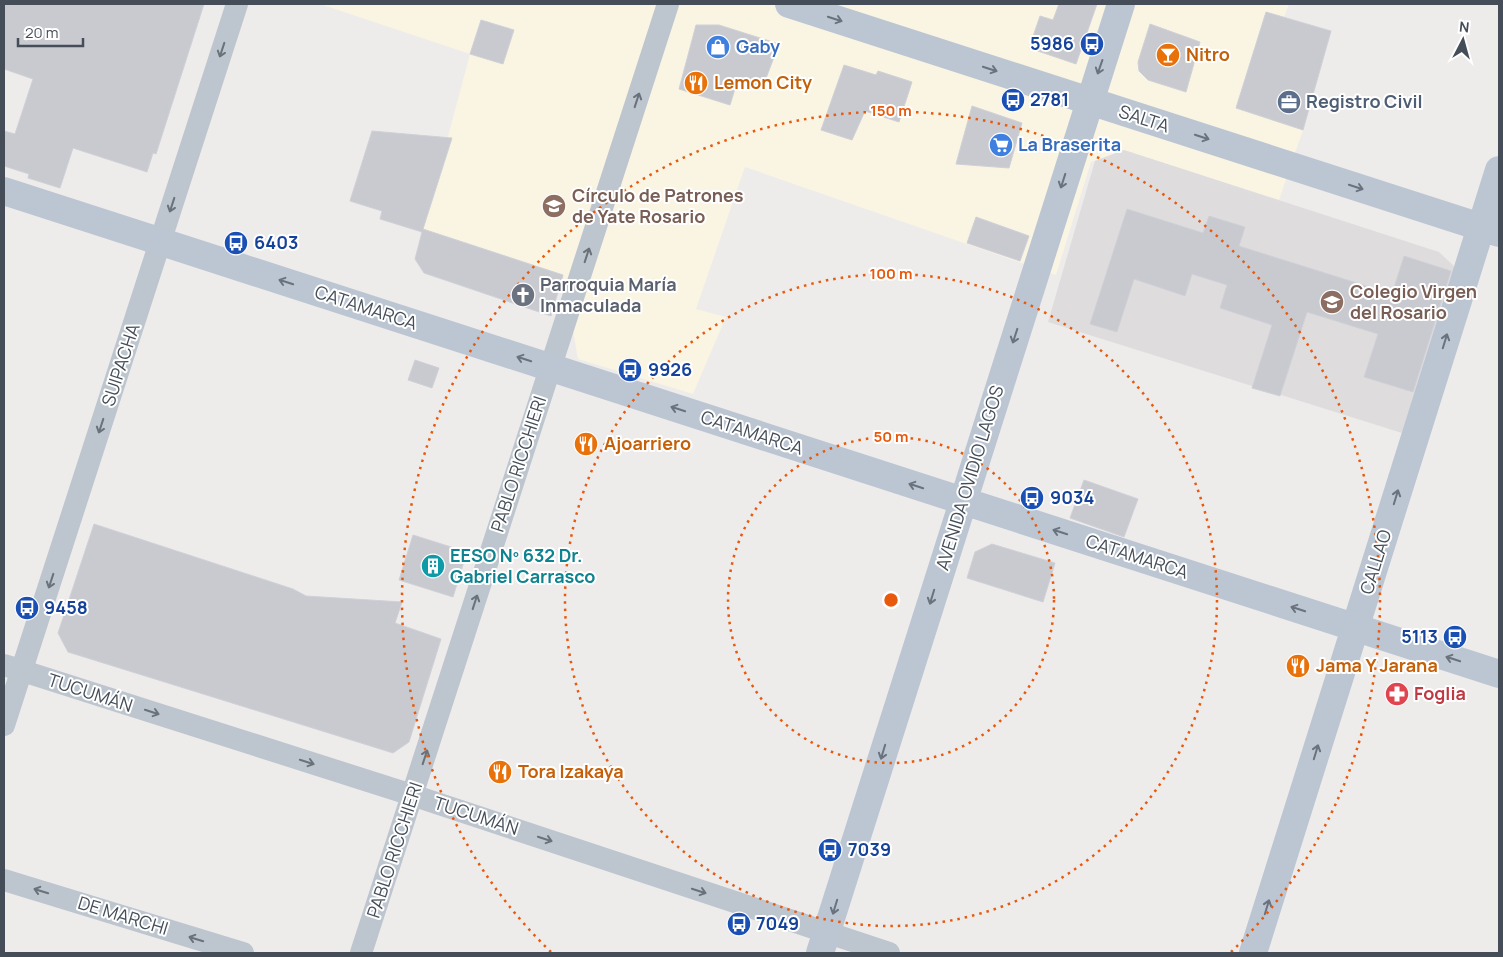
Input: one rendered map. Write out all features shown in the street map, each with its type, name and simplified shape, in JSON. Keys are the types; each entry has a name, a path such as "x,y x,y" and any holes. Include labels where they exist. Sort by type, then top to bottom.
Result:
{"main road":[{"name":"SALTA","path":"789,4 1490,230"},
{"name":"AVENIDA OVIDIO LAGOS","path":"823,943 1088,101 1121,4"},
{"name":"CALLAO","path":"1253,953 1355,628 1490,230 1499,170"},
{"name":"CATAMARCA","path":"4,191 1499,674"}],"street":[{"name":"SUIPACHA","path":"4,726 13,668 160,242 237,4"},
{"name":"PABLO RICCHIERI","path":"361,953 668,4"},
{"name":"TUCUMÁN","path":"13,668 412,795 823,943 889,953"},
{"name":"DE MARCHI","path":"4,880 243,953"}],"shaded area":[{"path":"320,4 1289,4 1284,17 1266,12 1236,108 1303,130 1279,200 1124,150 1091,162 1056,275 745,167 696,309 726,317 693,394 578,359 563,275 438,234 420,241 470,54"},
{"path":"1124,150 1439,252 1455,267 1402,433 1048,322 1095,161"}],"building":[{"path":"4,4 204,4 156,154 153,153 147,172 73,148 60,188 28,178 29,174 4,166 4,131 15,134 33,79 4,69"},
{"path":"1059,4 1097,4 1076,64 1029,48 1040,16 1053,20"},
{"path":"1266,12 1331,31 1303,130 1236,108"},
{"path":"481,20 514,30 503,64 470,54"},
{"path":"1150,24 1200,42 1186,92 1148,80 1139,71 1138,62"},
{"path":"696,25 719,25 779,44 762,89 738,79 730,105 679,89"},
{"path":"844,65 876,75 878,71 912,82 899,122 865,111 852,140 821,130"},
{"path":"972,106 1022,123 1009,168 956,164"},
{"path":"372,131 452,138 423,229 563,275 551,316 424,273 415,259 422,232 380,219 382,211 350,201"},
{"name":"Colegio Virgen del Rosario","path":"1127,209 1203,233 1209,216 1245,227 1239,246 1392,294 1404,256 1451,271 1413,392 1364,377 1378,334 1307,312 1280,396 1252,388 1272,325 1220,308 1227,285 1192,274 1185,296 1134,279 1117,332 1090,324"},
{"path":"976,217 1029,236 1020,261 967,243"},
{"path":"415,360 439,368 432,388 408,380"},
{"path":"1084,480 1138,499 1124,537 1070,518"},
{"path":"94,524 293,589 306,596 402,602 395,623 441,639 409,742 393,753 68,652 58,633"},
{"name":"EESO Nº 632 Dr. Gabriel Carrasco","path":"413,535 467,552 453,597 399,580"},
{"path":"992,544 1055,563 1043,602 967,578 975,552"}],"place":[{"name":"5986","path":"1092,44"},
{"name":"Gaby","path":"718,47"},
{"name":"Nitro","path":"1168,55"},
{"name":"Lemon City","path":"696,83"},
{"name":"2781","path":"1013,100"},
{"name":"Registro Civil","path":"1289,102"},
{"name":"La Braserita","path":"1001,145"},
{"name":"Círculo de Patrones de Yate Rosario","path":"554,206"},
{"name":"6403","path":"236,243"},
{"name":"Parroquia María Inmaculada","path":"523,295"},
{"name":"Colegio Virgen del Rosario","path":"1332,302"},
{"name":"9926","path":"630,370"},
{"name":"Ajoarriero","path":"586,444"},
{"name":"9034","path":"1032,498"},
{"name":"EESO Nº 632 Dr. Gabriel Carrasco","path":"433,566"},
{"name":"9458","path":"27,608"},
{"name":"5113","path":"1455,637"},
{"name":"Jama Y Jarana","path":"1298,666"},
{"name":"Foglia","path":"1397,694"},
{"name":"Tora Izakaya","path":"500,772"},
{"name":"7039","path":"830,850"},
{"name":"7049","path":"739,924"}]}
